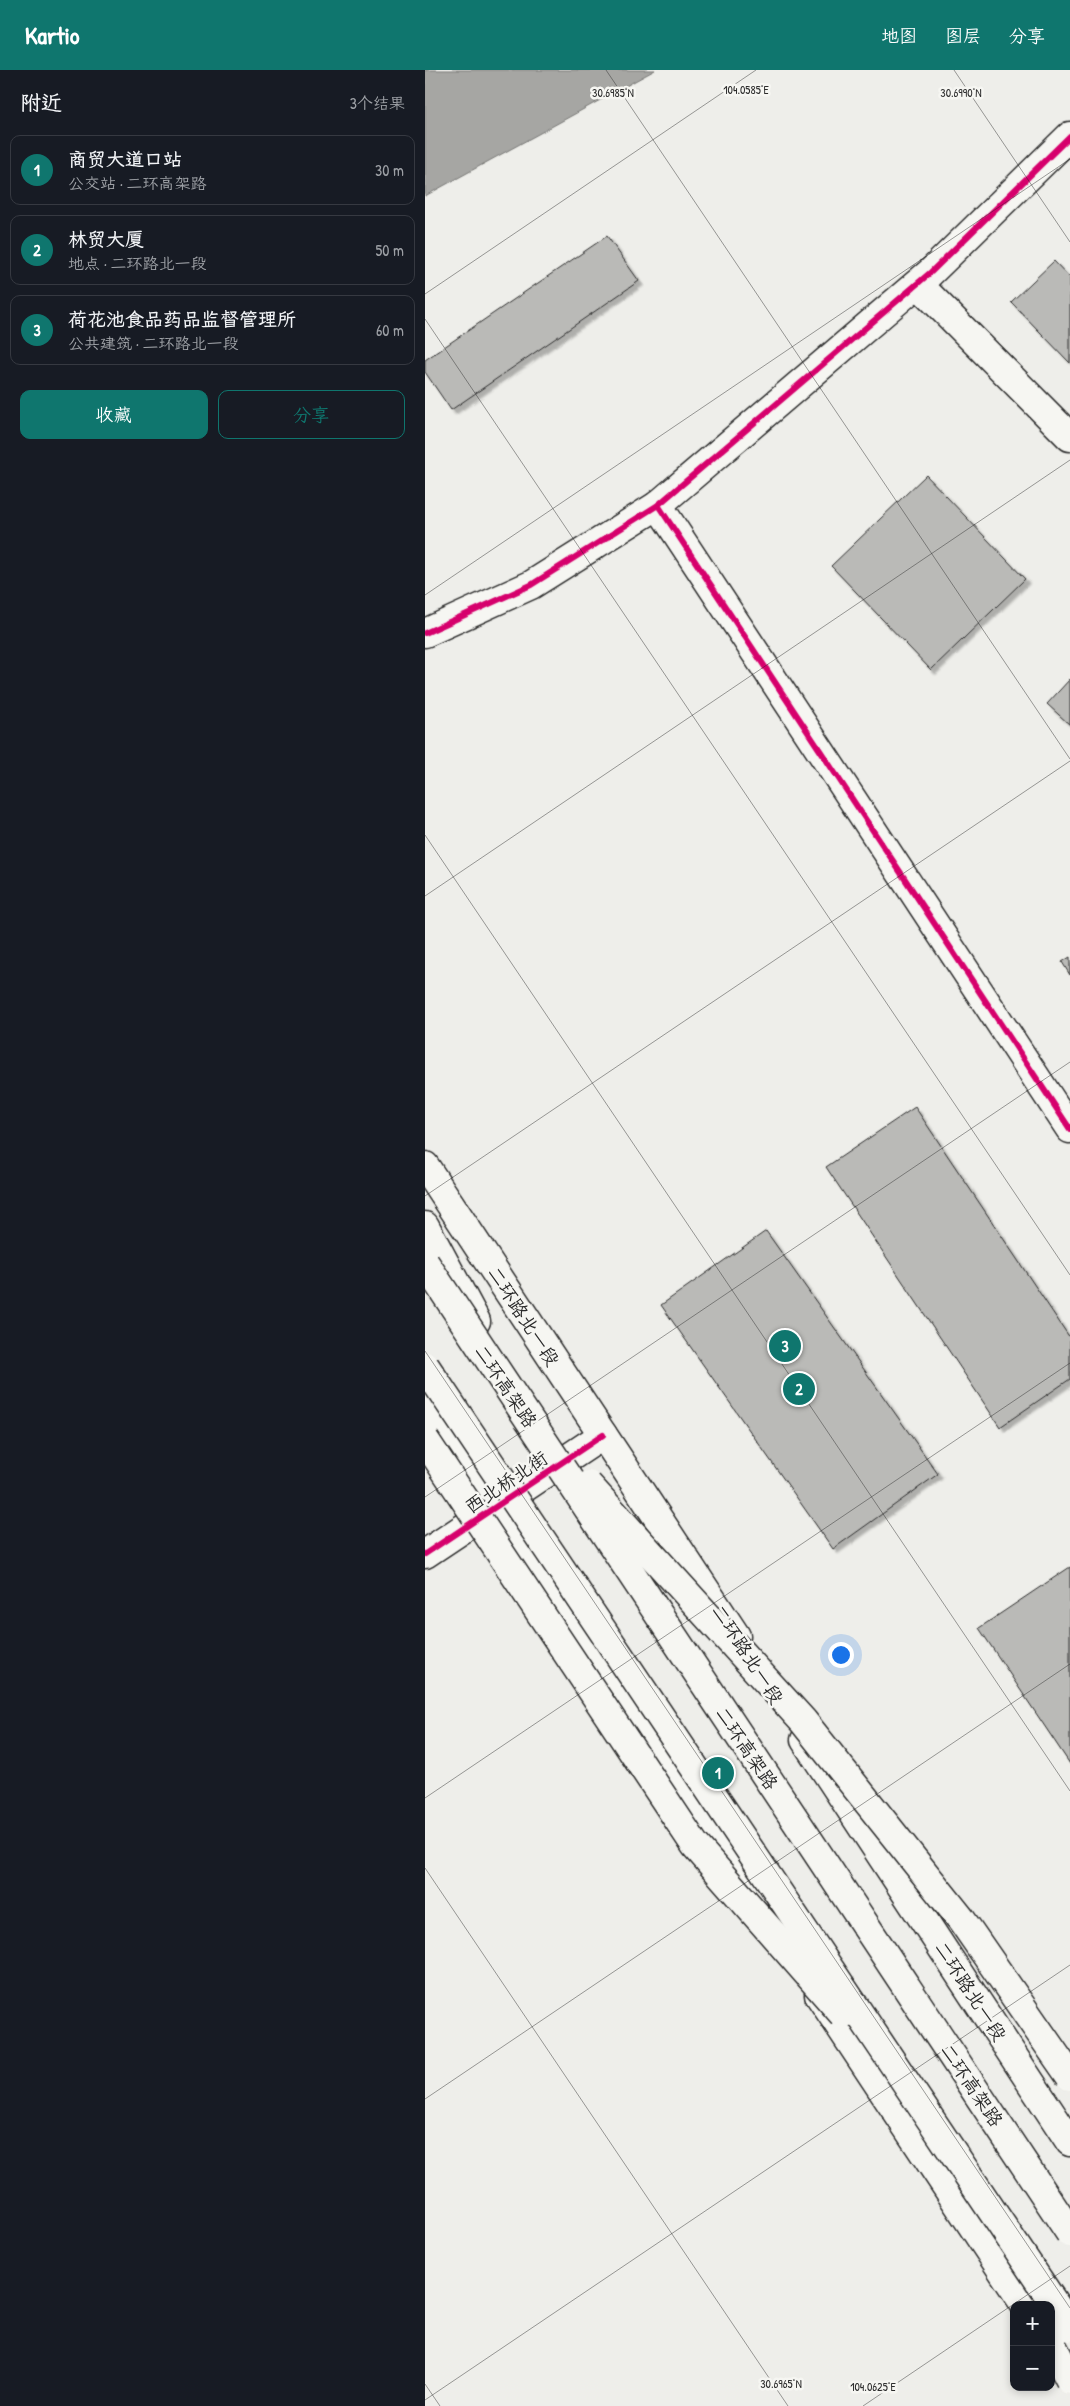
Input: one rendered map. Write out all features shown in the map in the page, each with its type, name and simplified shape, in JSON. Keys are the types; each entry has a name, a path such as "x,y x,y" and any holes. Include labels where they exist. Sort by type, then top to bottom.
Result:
{"main road":[{"path":"425,633 531,585 658,504 918,284 1070,136"},
{"path":"918,284 1070,437"},
{"path":"658,504 1070,1129"},
{"name":"二环路北一段","path":"425,1166 1070,2142"},
{"path":"425,1226 527,1418 803,1721 961,1919 1070,2076"},
{"name":"二环高架路","path":"425,1263 1070,2233"},
{"path":"425,1366 1070,2327"},
{"path":"425,1406 1022,2301"},
{"name":"西北桥北街","path":"425,1554 603,1435"},
{"path":"425,1440 695,1845 920,2102"},
{"path":"960,2162 1030,2301"},
{"path":"1053,2346 1070,2372"},
{"path":"1053,2346 1070,2380"}],"shaded area":[{"path":"425,70 655,70 425,196"}],"building":[{"path":"607,236 639,281 451,410 425,372 425,360"},
{"path":"1054,261 1070,278 1070,363 1011,302"},
{"path":"926,475 1025,579 931,670 831,566"},
{"path":"1070,679 1070,725 1047,704"},
{"path":"1070,957 1070,975 1062,962"},
{"path":"915,1107 1070,1338 1070,1379 1000,1427 826,1167"},
{"path":"766,1231 938,1474 833,1549 661,1305"},
{"path":"1070,1567 1070,1764 979,1628"}],"cycle path":[{"path":"425,633 531,585 658,505 931,272 1070,136"},
{"path":"658,505 1070,1129"},
{"path":"425,1554 603,1435"}],"place":[{"name":"荷花池食品药品监督管理所","path":"785,1346"},
{"name":"林贸大厦","path":"799,1389"},
{"name":"商贸大道口站","path":"718,1773"}]}
